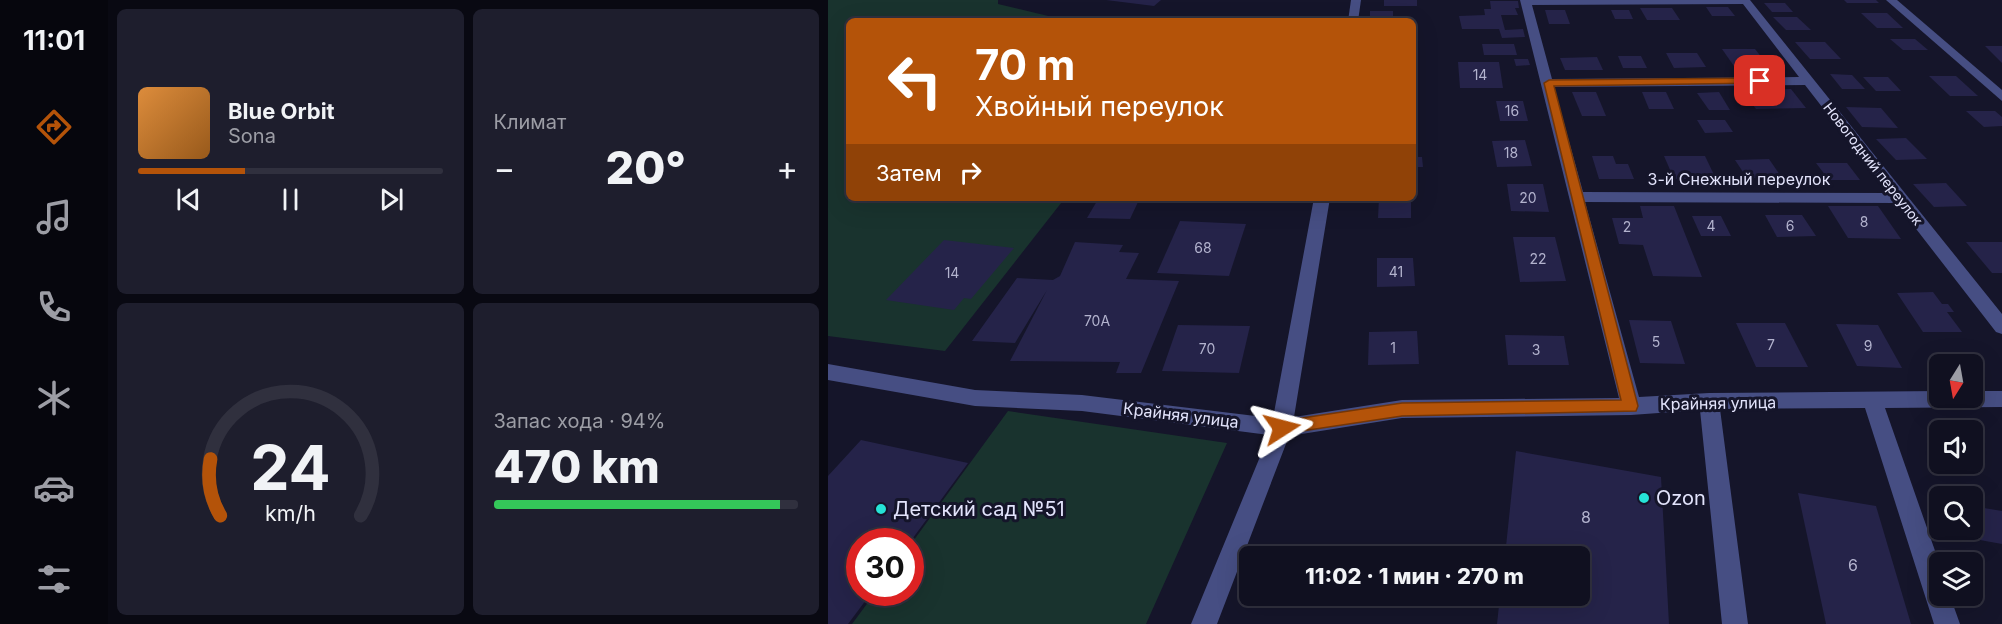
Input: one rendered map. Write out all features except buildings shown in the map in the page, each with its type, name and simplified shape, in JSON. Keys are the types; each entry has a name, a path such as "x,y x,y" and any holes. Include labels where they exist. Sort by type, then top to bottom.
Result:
{"street":[{"path":"1353,18 1356,0"},
{"path":"1891,0 2002,97"},
{"path":"1631,406 1549,83 1525,1 1745,1"},
{"name":"Новогодний переулок","path":"1745,1 2002,327"},
{"path":"1549,83 1807,81"},
{"name":"3-й Снежный переулок","path":"1577,197 1901,198"},
{"path":"1204,624 1282,428 1321,201"},
{"name":"Крайняя улица","path":"828,372 975,398 1082,403 1282,428 1402,409 1631,406 1709,401 1873,402 2002,399"},
{"path":"1709,401 1735,624"},
{"path":"1873,402 1947,624"}],"green space":[{"path":"828,0 998,0 998,4 1056,18 846,18 846,201 1063,201 945,351 828,336"},
{"path":"1008,411 1227,443 1146,624 852,624 865,606 924,606 923,528"}],"place":[{"name":"Ozon","path":"1644,498"},
{"name":"Детский сад №51","path":"881,509"}],"route":[{"path":"1282,428 1402,409 1631,406 1549,83 1760,81"}]}
